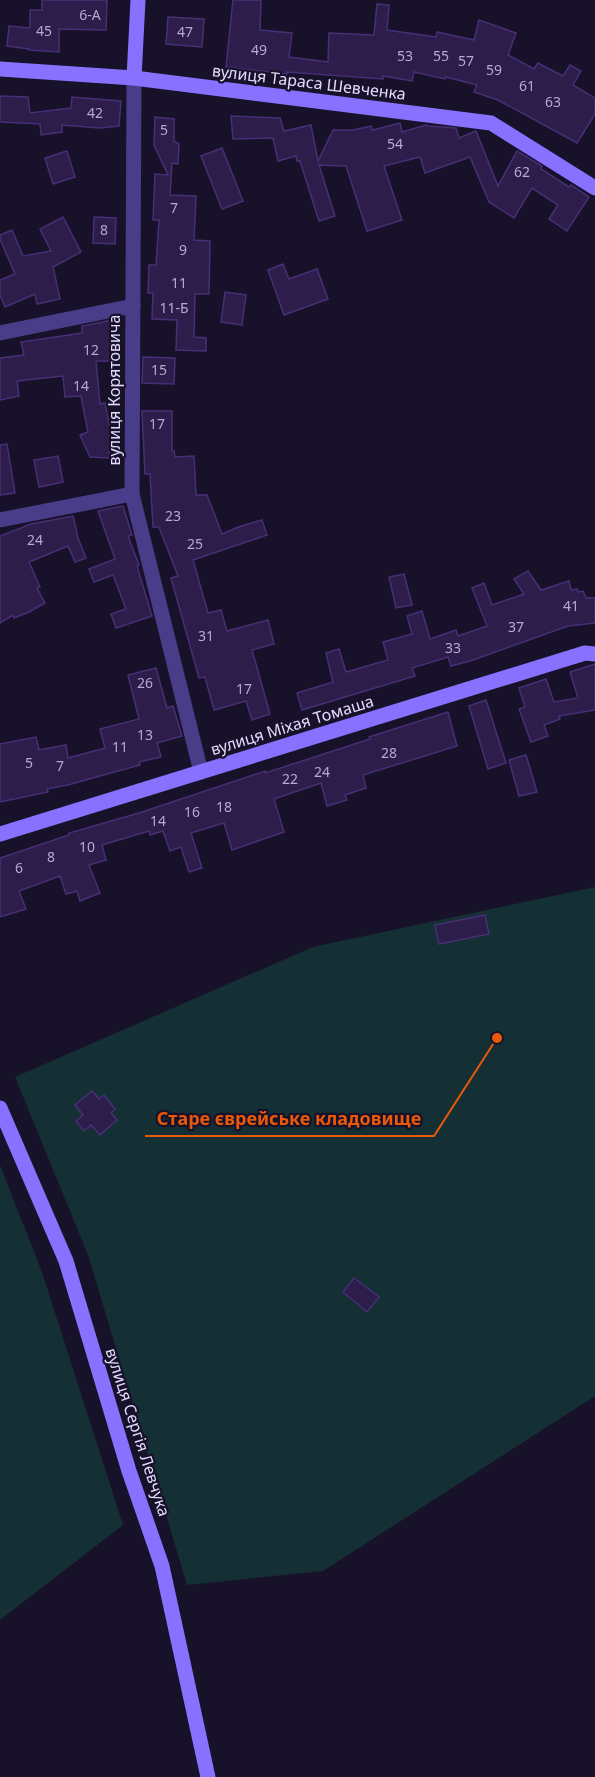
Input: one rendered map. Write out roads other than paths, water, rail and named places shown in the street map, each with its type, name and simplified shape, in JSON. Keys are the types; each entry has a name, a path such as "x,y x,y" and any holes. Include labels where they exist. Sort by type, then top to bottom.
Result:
{"street":[{"name":"вулиця Корятовича","path":"138,0 134,78 132,494 201,772"},
{"name":"вулиця Тараса Шевченка","path":"0,69 134,78 491,123 595,188"},
{"path":"0,333 133,306"},
{"path":"0,520 132,494"},
{"name":"вулиця Міхая Томаша","path":"0,834 585,653 595,654"},
{"name":"вулиця Сергія Левчука","path":"0,1108 66,1261 129,1471 162,1566 208,1777"}],"place":[{"name":"Старе єврейське кладовище","path":"497,1038"}]}
